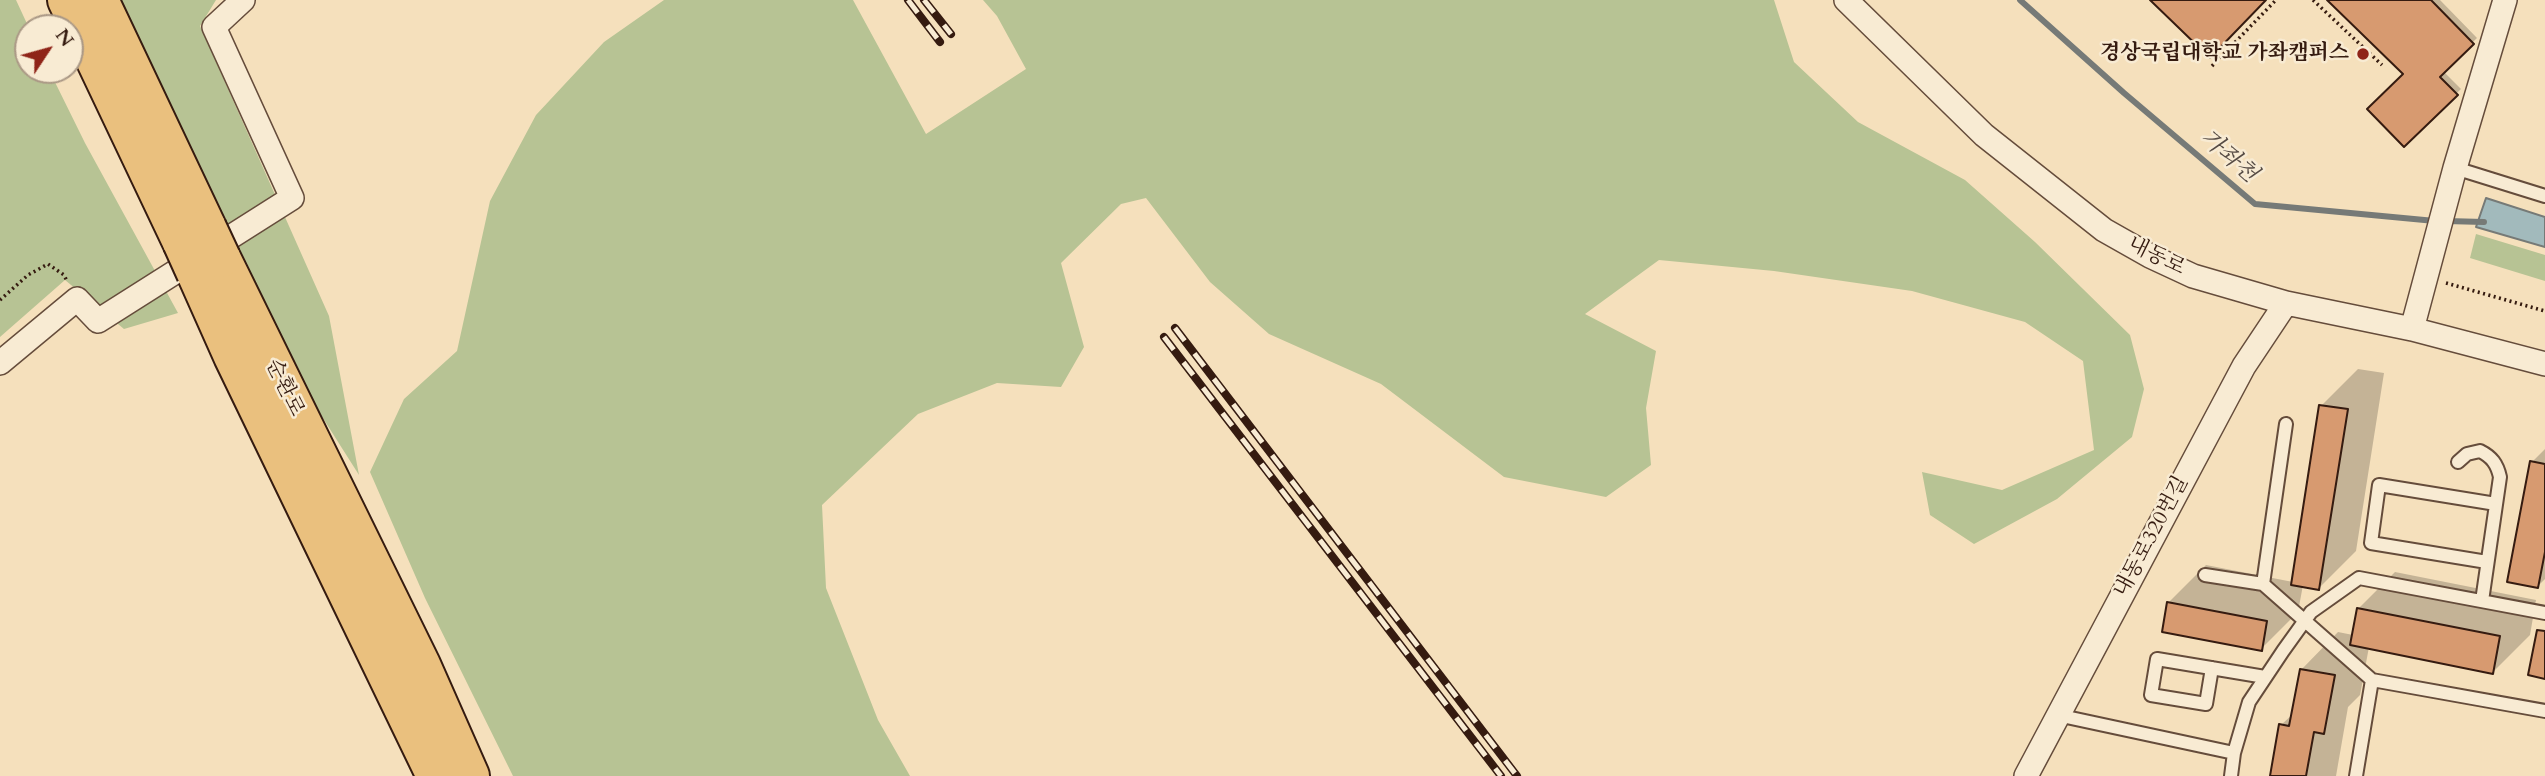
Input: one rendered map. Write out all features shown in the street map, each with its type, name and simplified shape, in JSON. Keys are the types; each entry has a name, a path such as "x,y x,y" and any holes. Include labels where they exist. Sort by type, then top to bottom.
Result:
{"highway":[{"name":"순환로","path":"67,0 421,665 434,756 472,776"},
{"name":"순환로","path":"99,0 201,250"}],"street":[{"path":"0,363 76,299 98,321 292,198 214,27 243,0"},
{"name":"내동로","path":"1846,0 1984,135 2104,230 2150,256 2193,275 2286,303 2412,329 2545,365"},
{"path":"2412,329 2501,2"},
{"name":"내동로320번길","path":"2026,776 2244,366 2286,303"}],"lane":[{"path":"2454,173 2545,196"},
{"path":"2263,584 2286,424"},
{"path":"2458,462 2467,454 2480,451 2489,456 2500,477 2482,601"},
{"path":"2487,562 2371,543 2379,485 2496,504"},
{"path":"2205,575 2263,584 2372,680 2545,710"},
{"path":"2231,776 2234,753 2249,702 2265,677 2311,612 2359,578 2545,613"},
{"path":"2212,668 2206,704 2151,695 2157,659 2212,668 2265,677"},
{"path":"2356,776 2372,680"},
{"path":"2057,716 2234,753"}],"path":[{"path":"2212,66 2276,0"},
{"path":"2313,0 2382,65"},
{"path":"0,300 29,275 48,264 64,275 76,299"},
{"path":"2427,271 2545,311"}],"green space":[{"path":"0,0 16,0 22,14 14,14 14,84 56,84 178,313 124,329 65,280 0,337"},
{"path":"121,0 216,0 200,26 329,316 359,475 295,374"},
{"path":"664,0 853,0 926,134 1026,69 997,16 983,0 1774,0 1794,62 1858,122 1965,180 2035,242 2130,335 2144,389 2132,437 2057,499 1974,544 1930,515 1922,472 2002,490 2094,450 2083,361 2025,322 1912,291 1774,271 1659,260 1585,314 1656,351 1646,408 1651,465 1606,497 1504,477 1381,384 1269,334 1210,282 1146,198 1121,204 1061,263 1084,347 1061,387 997,383 918,414 822,505 826,588 878,720 910,776 513,776 425,598 370,472 404,399 457,351 490,201 536,115 604,42"},
{"path":"2476,234 2545,255 2545,281 2470,258"}],"water":[{"path":"2486,198 2545,217 2545,247 2476,227"}],"building":[{"path":"2150,0 2266,0 2210,58"},
{"path":"2327,0 2431,0 2474,44 2440,77 2458,95 2404,147 2367,109 2403,74"},
{"path":"2319,405 2348,409 2319,590 2291,585"},
{"path":"2530,461 2545,464 2545,552 2538,588 2507,582"},
{"path":"2167,602 2267,621 2262,651 2162,632"},
{"path":"2357,608 2500,636 2493,674 2350,645"},
{"path":"2537,630 2545,631 2545,679 2528,675"},
{"path":"2300,669 2335,675 2324,734 2314,732 2306,776 2270,776 2279,724 2289,726"}],"waterway":[{"name":"가좌천","path":"2020,0 2255,204 2435,221"},
{"name":"가좌천","path":"2446,221 2484,222"}],"railway":[{"path":"908,0 940,42"},
{"path":"924,0 951,34"},
{"path":"1175,328 1517,776"},
{"path":"1164,337 1501,776"}],"place":[{"name":"경상국립대학교 가좌캠퍼스","path":"2363,54"}]}
